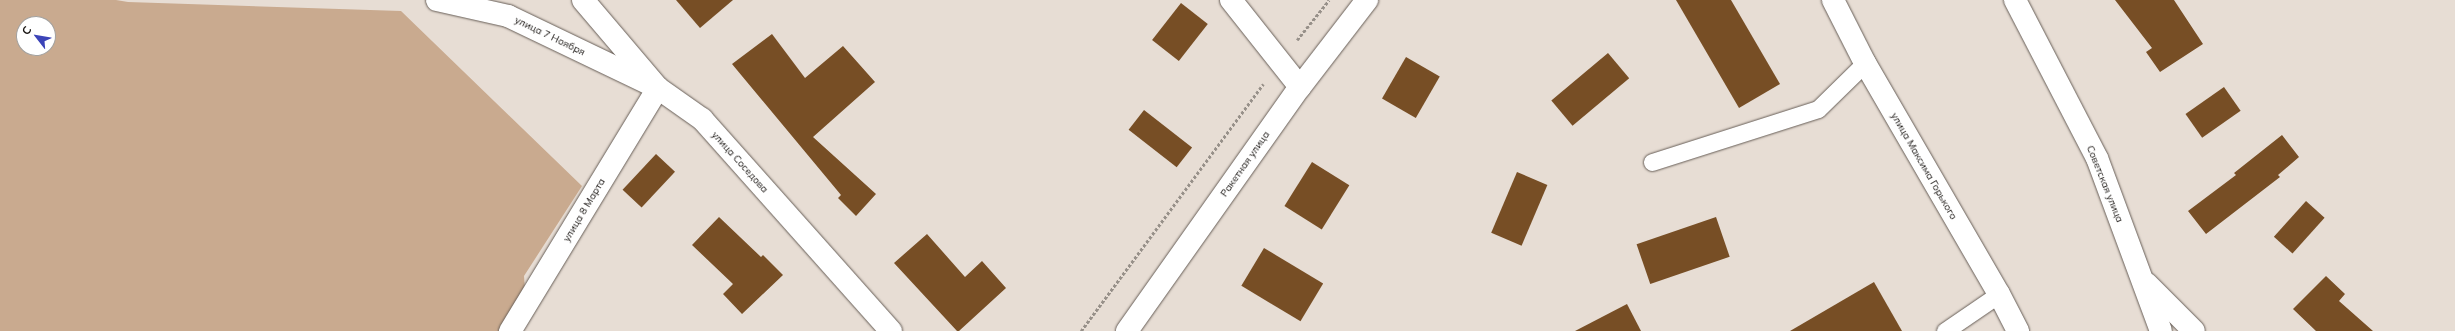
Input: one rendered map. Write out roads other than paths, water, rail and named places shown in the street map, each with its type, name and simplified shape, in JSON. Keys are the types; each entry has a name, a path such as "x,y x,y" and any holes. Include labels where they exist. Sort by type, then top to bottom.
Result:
{"street":[{"name":"улица 7 Ноября","path":"437,0 508,16 658,88"},
{"name":"улица Соседова","path":"583,0 658,88 702,119 891,331"},
{"path":"1231,0 1300,87"},
{"name":"Ракетная улица","path":"1127,331 1300,87 1367,0"},
{"name":"улица Максима Горького","path":"1833,0 1865,63 1999,294 2018,331"},
{"name":"Советская улица","path":"2015,0 2096,158 2161,331"},
{"name":"улица 8 Марта","path":"510,331 658,88"},
{"path":"2142,279 2194,331"}],"lane":[{"path":"1652,162 1818,109 1865,63"},
{"path":"1945,331 1999,294"}]}
